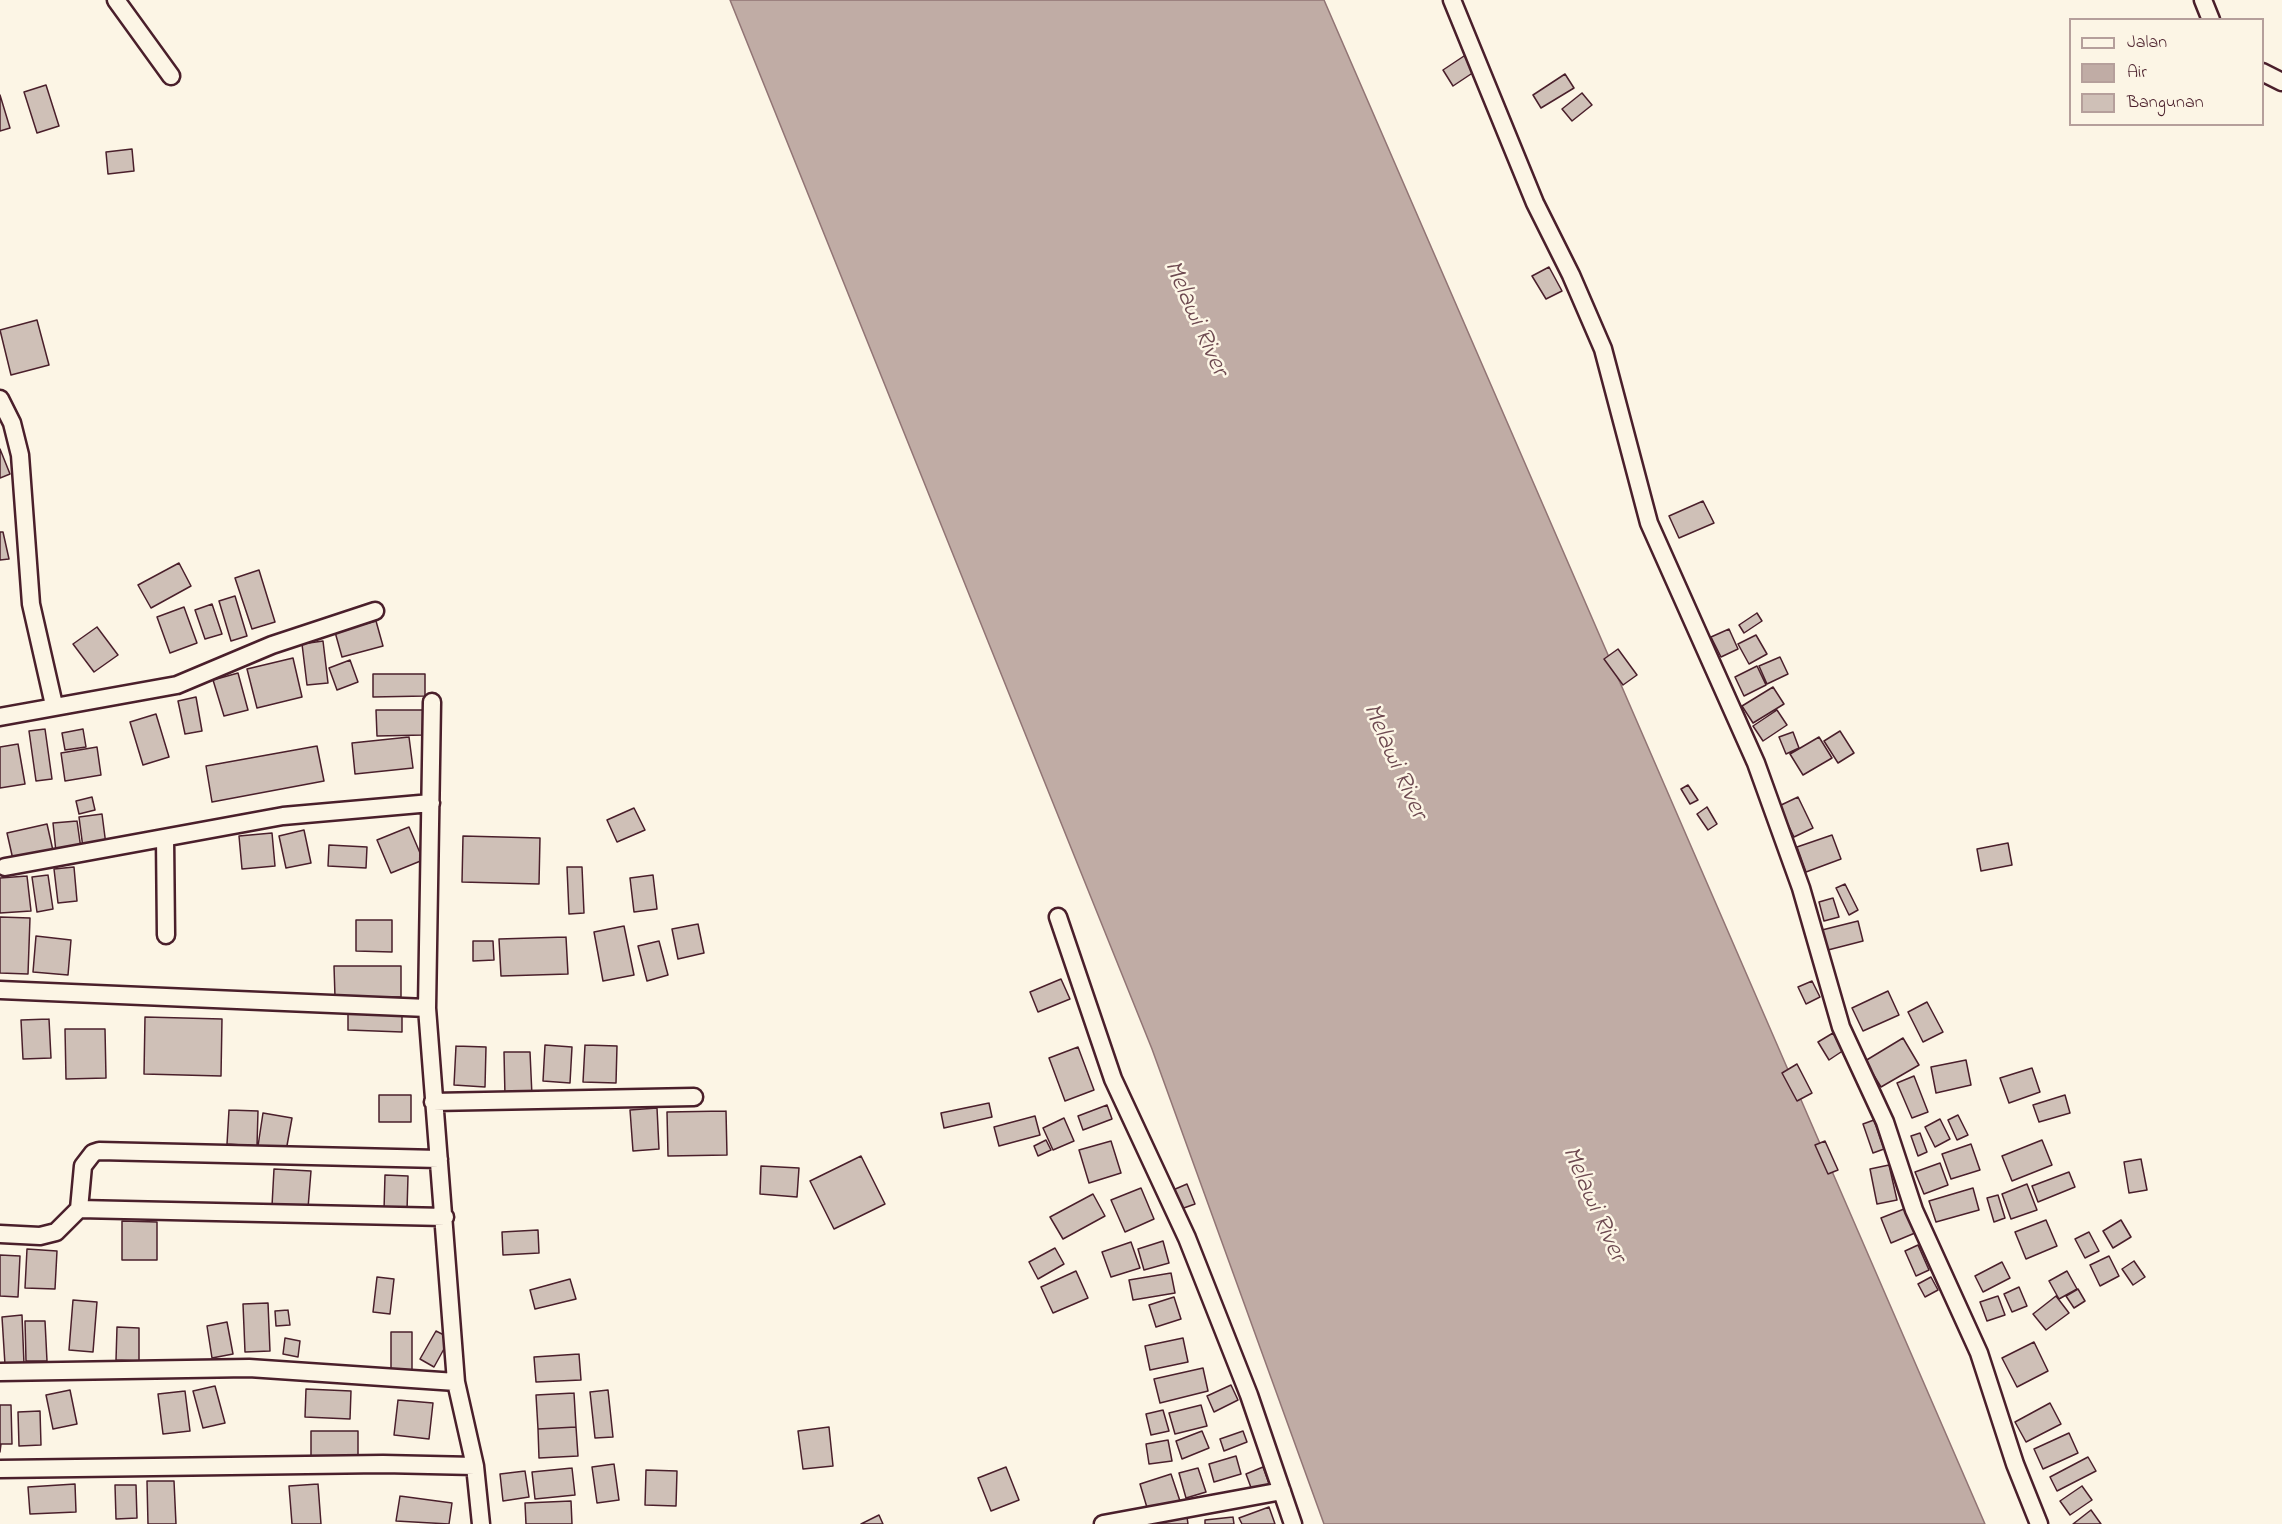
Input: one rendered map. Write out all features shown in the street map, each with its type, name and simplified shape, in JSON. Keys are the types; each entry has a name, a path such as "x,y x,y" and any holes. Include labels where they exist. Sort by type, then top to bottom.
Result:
{"street":[{"path":"116,0 171,76"},
{"path":"1452,0 1535,203 1571,275 1603,349 1649,523 1756,763 1801,888 1841,1027 1885,1122 1914,1210 1979,1353 2015,1464 2039,1524"},
{"path":"2204,0 2210,18"},
{"path":"2264,73 2282,82"},
{"path":"0,399 12,423 20,455 31,604 54,705"},
{"path":"0,717 54,705 177,685 272,645 375,611"},
{"path":"432,702 427,1008 456,1382 475,1466 482,1524"},
{"path":"5,867 283,816 431,803"},
{"path":"165,838 166,934"},
{"path":"1058,917 1113,1079 1187,1238 1249,1395 1293,1524"},
{"path":"0,990 427,1008"},
{"path":"433,1102 694,1097"},
{"path":"0,1234 40,1236 56,1232 79,1209 83,1166 93,1154 99,1151 439,1159"},
{"path":"79,1209 445,1217"},
{"path":"0,1372 249,1368 456,1382"},
{"path":"0,1469 383,1464 475,1466"},
{"path":"1103,1524 1282,1491"}],"water":[{"name":"Melawi River","path":"730,0 1324,0 1985,1524 1324,1524 1152,1049"}],"building":[{"path":"1467,54 1477,70 1453,86 1443,70"},
{"path":"1565,74 1574,88 1541,108 1533,95"},
{"path":"46,85 59,126 37,133 24,92"},
{"path":"1582,93 1592,105 1572,121 1562,109"},
{"path":"0,95 10,128 0,131"},
{"path":"132,149 134,171 108,174 106,152"},
{"path":"1549,267 1562,291 1546,299 1532,276"},
{"path":"37,320 49,365 11,375 0,330"},
{"path":"0,449 10,474 0,478"},
{"path":"1703,501 1714,523 1679,538 1669,516"},
{"path":"0,532 3,532 9,559 0,560"},
{"path":"179,563 191,586 151,608 138,585"},
{"path":"259,570 275,622 252,629 235,578"},
{"path":"235,596 247,636 231,641 219,601"},
{"path":"212,604 222,634 205,639 195,610"},
{"path":"184,607 197,643 170,653 157,617"},
{"path":"1757,613 1762,621 1744,633 1739,625"},
{"path":"376,621 383,646 342,657 335,632"},
{"path":"97,627 118,655 94,672 73,644"},
{"path":"1729,629 1738,649 1721,657 1711,637"},
{"path":"1756,635 1767,654 1749,664 1738,644"},
{"path":"323,641 328,683 307,685 302,644"},
{"path":"1618,649 1637,675 1623,685 1604,659"},
{"path":"1780,657 1788,674 1767,684 1759,666"},
{"path":"293,658 302,697 257,708 247,669"},
{"path":"350,660 358,682 337,690 329,668"},
{"path":"1757,666 1766,685 1744,696 1735,677"},
{"path":"238,673 248,710 224,716 213,680"},
{"path":"373,674 425,674 425,696 373,697"},
{"path":"1773,687 1784,704 1753,723 1742,706"},
{"path":"196,697 202,731 185,734 178,701"},
{"path":"376,710 424,710 424,735 377,736"},
{"path":"1777,710 1787,725 1763,741 1753,726"},
{"path":"156,714 169,757 143,765 130,722"},
{"path":"45,729 52,779 36,781 29,731"},
{"path":"83,729 86,747 65,750 62,733"},
{"path":"1840,731 1854,753 1838,763 1824,741"},
{"path":"1793,732 1799,748 1786,754 1779,737"},
{"path":"409,737 413,768 355,774 352,743"},
{"path":"1819,737 1832,758 1803,775 1790,754"},
{"path":"18,744 25,784 0,788 0,747"},
{"path":"317,746 324,781 212,802 206,766"},
{"path":"97,747 101,775 65,781 61,753"},
{"path":"1688,785 1698,800 1690,804 1681,789"},
{"path":"92,797 95,810 79,814 76,801"},
{"path":"1798,797 1813,828 1794,837 1779,806"},
{"path":"1707,807 1717,824 1708,830 1697,814"},
{"path":"634,808 645,830 617,842 607,820"},
{"path":"102,814 106,845 83,848 79,817"},
{"path":"77,821 81,849 56,852 53,823"},
{"path":"47,824 54,855 14,864 7,833"},
{"path":"409,827 423,860 391,873 377,840"},
{"path":"304,830 311,863 286,868 279,836"},
{"path":"272,833 275,866 242,869 239,836"},
{"path":"1832,835 1841,859 1806,872 1797,847"},
{"path":"463,836 540,838 539,884 462,882"},
{"path":"2008,843 2012,865 1981,871 1977,849"},
{"path":"329,845 367,847 366,868 328,866"},
{"path":"74,867 77,901 58,903 54,869"},
{"path":"567,867 582,867 584,913 569,914"},
{"path":"48,875 53,909 37,912 32,877"},
{"path":"653,875 657,909 634,912 630,878"},
{"path":"27,876 31,911 0,913 0,878"},
{"path":"1845,884 1858,910 1849,915 1836,888"},
{"path":"1833,898 1839,917 1824,921 1819,902"},
{"path":"0,917 30,918 28,974 0,973"},
{"path":"356,920 392,920 392,952 356,951"},
{"path":"1858,921 1863,941 1828,950 1822,930"},
{"path":"698,924 704,953 678,959 672,929"},
{"path":"624,926 634,975 603,981 594,932"},
{"path":"36,936 71,940 68,975 33,972"},
{"path":"566,937 568,974 501,976 499,939"},
{"path":"473,941 493,941 494,960 473,961"},
{"path":"659,941 668,975 647,981 638,946"},
{"path":"334,966 401,966 401,997 335,997"},
{"path":"1061,979 1070,999 1038,1012 1030,992"},
{"path":"1812,981 1820,997 1806,1004 1798,987"},
{"path":"1888,991 1899,1015 1863,1031 1852,1008"},
{"path":"1927,1002 1943,1032 1923,1042 1908,1012"},
{"path":"348,1011 402,1013 402,1032 348,1030"},
{"path":"145,1017 222,1019 221,1076 144,1074"},
{"path":"49,1019 51,1058 23,1059 21,1020"},
{"path":"65,1029 105,1029 106,1078 66,1079"},
{"path":"1833,1033 1844,1050 1829,1060 1818,1042"},
{"path":"1903,1038 1919,1065 1881,1087 1865,1061"},
{"path":"545,1045 572,1047 570,1083 543,1081"},
{"path":"585,1045 617,1046 616,1083 583,1082"},
{"path":"456,1046 486,1047 485,1087 454,1085"},
{"path":"1078,1047 1094,1090 1065,1101 1049,1058"},
{"path":"504,1052 530,1052 532,1096 505,1097"},
{"path":"1966,1060 1971,1085 1936,1093 1931,1067"},
{"path":"1797,1064 1812,1093 1797,1101 1782,1073"},
{"path":"2032,1068 2040,1092 2009,1103 2000,1078"},
{"path":"1914,1076 1928,1112 1912,1118 1897,1083"},
{"path":"379,1095 411,1095 411,1122 379,1122"},
{"path":"2065,1095 2070,1113 2039,1122 2033,1105"},
{"path":"989,1103 992,1117 944,1128 941,1113"},
{"path":"1107,1105 1112,1119 1083,1130 1078,1116"},
{"path":"657,1108 659,1149 633,1151 630,1110"},
{"path":"229,1110 258,1111 257,1146 227,1144"},
{"path":"726,1111 727,1155 668,1156 667,1112"},
{"path":"263,1113 292,1118 286,1151 258,1146"},
{"path":"1958,1115 1968,1135 1957,1140 1948,1120"},
{"path":"1035,1116 1040,1135 999,1146 994,1127"},
{"path":"1064,1118 1074,1141 1053,1150 1043,1128"},
{"path":"1940,1119 1950,1139 1935,1147 1925,1127"},
{"path":"1874,1120 1884,1149 1873,1153 1863,1124"},
{"path":"1920,1133 1927,1152 1918,1156 1911,1136"},
{"path":"1046,1140 1051,1150 1038,1156 1034,1146"},
{"path":"2042,1140 2052,1165 2012,1181 2002,1156"},
{"path":"1111,1141 1121,1173 1089,1183 1079,1150"},
{"path":"1825,1141 1838,1170 1828,1174 1815,1145"},
{"path":"1971,1144 1980,1170 1951,1179 1942,1154"},
{"path":"861,1156 885,1204 834,1229 810,1181"},
{"path":"2141,1159 2147,1190 2129,1193 2124,1162"},
{"path":"1940,1163 1948,1185 1924,1194 1915,1172"},
{"path":"1889,1165 1897,1200 1877,1204 1870,1169"},
{"path":"761,1166 799,1168 797,1197 760,1194"},
{"path":"274,1169 311,1171 308,1208 272,1206"},
{"path":"2069,1172 2075,1187 2038,1202 2032,1186"},
{"path":"385,1175 408,1176 407,1211 384,1210"},
{"path":"1187,1184 1195,1204 1181,1209 1173,1190"},
{"path":"2027,1184 2037,1210 2011,1219 2002,1194"},
{"path":"1141,1188 1154,1219 1125,1232 1111,1200"},
{"path":"1973,1188 1979,1210 1936,1222 1929,1201"},
{"path":"1093,1194 1105,1216 1063,1239 1050,1217"},
{"path":"1998,1195 2005,1218 1994,1222 1987,1198"},
{"path":"1904,1209 1915,1233 1891,1243 1881,1218"},
{"path":"2046,1220 2057,1246 2026,1259 2015,1232"},
{"path":"2121,1220 2131,1237 2113,1248 2103,1231"},
{"path":"122,1221 157,1222 157,1260 122,1260"},
{"path":"538,1230 539,1253 503,1255 502,1232"},
{"path":"2089,1232 2099,1251 2085,1258 2075,1239"},
{"path":"1163,1241 1169,1263 1144,1270 1138,1249"},
{"path":"1131,1242 1140,1268 1111,1277 1102,1252"},
{"path":"1918,1245 1929,1270 1916,1276 1905,1251"},
{"path":"1055,1248 1064,1264 1038,1279 1029,1262"},
{"path":"27,1249 57,1251 55,1289 25,1288"},
{"path":"0,1255 20,1256 18,1297 0,1296"},
{"path":"2109,1256 2119,1276 2100,1286 2090,1265"},
{"path":"2134,1261 2145,1277 2133,1285 2122,1269"},
{"path":"2002,1262 2010,1278 1983,1292 1975,1276"},
{"path":"1076,1271 1088,1298 1053,1313 1041,1287"},
{"path":"2067,1271 2077,1289 2059,1299 2049,1281"},
{"path":"1171,1273 1175,1293 1133,1300 1129,1280"},
{"path":"377,1277 394,1279 390,1314 373,1312"},
{"path":"1931,1277 1938,1290 1925,1297 1918,1284"},
{"path":"570,1279 576,1299 535,1309 530,1290"},
{"path":"2019,1287 2027,1306 2012,1312 2004,1294"},
{"path":"2078,1289 2085,1301 2074,1308 2066,1296"},
{"path":"1998,1296 2005,1315 1987,1321 1980,1302"},
{"path":"2056,1296 2069,1313 2046,1330 2033,1314"},
{"path":"1174,1297 1181,1319 1156,1327 1149,1305"},
{"path":"73,1300 97,1302 93,1352 69,1350"},
{"path":"268,1303 270,1351 245,1352 243,1304"},
{"path":"288,1310 290,1325 276,1326 275,1311"},
{"path":"22,1315 24,1364 5,1365 2,1317"},
{"path":"25,1321 45,1321 47,1361 26,1361"},
{"path":"227,1322 233,1354 212,1358 207,1326"},
{"path":"117,1327 139,1328 139,1361 116,1360"},
{"path":"436,1331 450,1338 434,1367 420,1359"},
{"path":"391,1332 412,1332 412,1374 391,1374"},
{"path":"285,1338 300,1341 298,1357 283,1354"},
{"path":"1183,1338 1188,1362 1150,1370 1145,1346"},
{"path":"2034,1342 2048,1371 2017,1387 2002,1358"},
{"path":"579,1354 581,1380 536,1382 534,1357"},
{"path":"1203,1368 1208,1391 1160,1403 1154,1379"},
{"path":"1231,1385 1238,1400 1214,1412 1207,1396"},
{"path":"215,1386 225,1423 203,1428 193,1391"},
{"path":"306,1389 351,1391 350,1419 305,1417"},
{"path":"70,1390 77,1424 53,1429 46,1395"},
{"path":"608,1390 613,1437 595,1438 590,1392"},
{"path":"185,1391 190,1431 163,1434 158,1394"},
{"path":"574,1393 576,1427 538,1429 536,1395"},
{"path":"398,1400 433,1403 429,1439 394,1435"},
{"path":"2050,1403 2061,1424 2026,1442 2015,1422"},
{"path":"0,1405 11,1405 12,1444 1,1444 0,1452"},
{"path":"1201,1405 1207,1426 1175,1434 1169,1413"},
{"path":"1163,1410 1169,1431 1151,1435 1146,1414"},
{"path":"40,1411 41,1445 19,1446 18,1412"},
{"path":"576,1427 578,1456 539,1458 538,1429"},
{"path":"829,1427 833,1466 803,1469 798,1431"},
{"path":"311,1431 358,1431 358,1458 311,1458"},
{"path":"1202,1431 1209,1448 1182,1459 1176,1441"},
{"path":"1243,1431 1247,1442 1224,1451 1220,1439"},
{"path":"2069,1433 2078,1453 2043,1469 2034,1449"},
{"path":"1168,1440 1172,1461 1149,1464 1146,1444"},
{"path":"1236,1456 1241,1474 1214,1482 1209,1464"},
{"path":"2088,1457 2096,1471 2057,1491 2050,1477"},
{"path":"614,1464 619,1500 597,1503 592,1467"},
{"path":"1006,1467 1019,1500 991,1511 978,1478"},
{"path":"1263,1467 1270,1486 1253,1493 1246,1474"},
{"path":"572,1468 575,1495 535,1499 532,1472"},
{"path":"1198,1468 1206,1492 1186,1498 1179,1473"},
{"path":"646,1470 677,1471 676,1506 645,1505"},
{"path":"525,1471 529,1497 503,1501 500,1474"},
{"path":"1171,1474 1180,1501 1148,1511 1140,1484"},
{"path":"147,1481 174,1481 176,1524 148,1524"},
{"path":"75,1484 76,1512 30,1514 28,1487"},
{"path":"318,1484 321,1524 292,1524 289,1486"},
{"path":"115,1485 136,1485 137,1518 116,1519"},
{"path":"2082,1486 2092,1500 2070,1515 2060,1501"},
{"path":"400,1496 452,1503 449,1524 396,1521"},
{"path":"571,1501 572,1524 526,1524 525,1503"},
{"path":"1269,1507 1275,1524 1242,1524 1239,1518"},
{"path":"2091,1510 2101,1524 2073,1524"},
{"path":"879,1515 883,1524 861,1524"},
{"path":"1187,1517 1188,1524 1155,1524 1155,1520"},
{"path":"1233,1517 1234,1524 1205,1524 1205,1520"}]}
